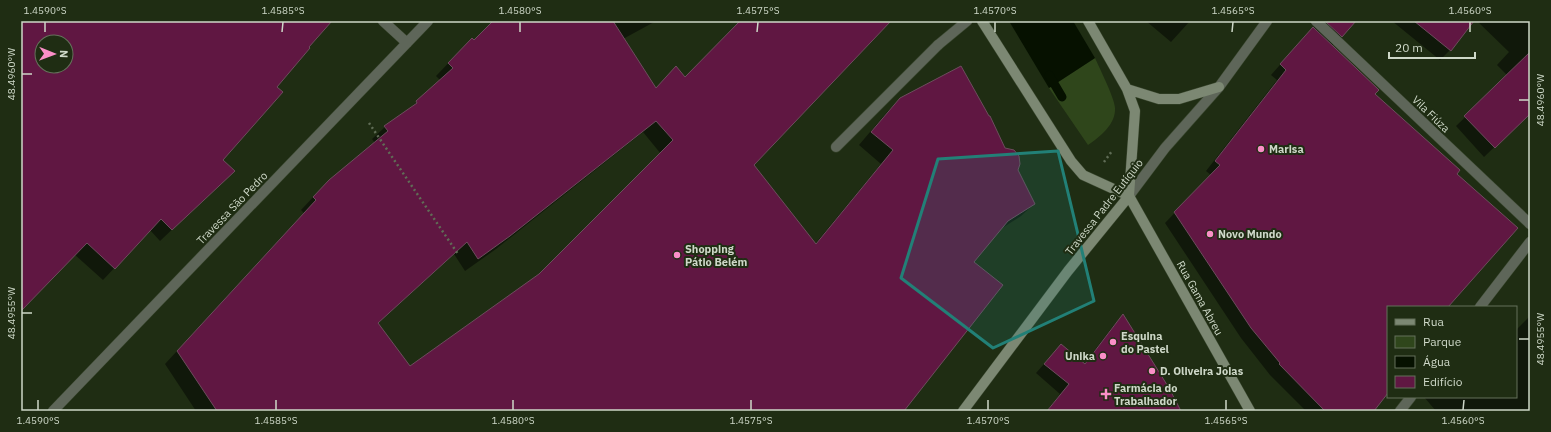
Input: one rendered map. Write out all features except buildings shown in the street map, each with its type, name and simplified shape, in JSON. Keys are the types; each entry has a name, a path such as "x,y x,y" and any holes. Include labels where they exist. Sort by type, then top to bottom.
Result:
{"main road":[{"path":"982,21 1071,161 1083,175 1129,196 1135,111 1127,89 1088,21"},
{"path":"1127,89 1159,99 1179,99 1219,87"},
{"name":"Travessa Padre Eutíquio","path":"963,411 1068,271 1129,196"},
{"name":"Rua Gama Abreu","path":"1129,196 1250,411"}],"street":[{"path":"383,21 407,43"},
{"name":"Travessa São Pedro","path":"53,411 428,21"},
{"path":"836,147 938,45 967,21"},
{"name":"Travessa Padre Eutíquio","path":"1129,196 1165,148 1219,87 1267,21"},
{"name":"Vila Fiúza","path":"1316,21 1530,224"},
{"path":"1481,306 1530,242"},
{"path":"1400,411 1410,398"}],"path":[{"path":"369,124 458,254"},
{"path":"1102,164 1114,147"}],"highlighted area":[{"path":"1058,151 1094,301 993,348 901,278 938,159"}],"green space":[{"path":"1095,58 1112,98 1115,114 1106,130 1088,145 1049,88"}],"water":[{"path":"1009,21 1073,21 1095,58 1049,88"}],"waterway":[{"path":"1049,75 1062,97"}],"place":[{"name":"Marisa","path":"1261,149"},
{"name":"Novo Mundo","path":"1210,234"},
{"name":"Shopping Pátio Belém","path":"677,255"},
{"name":"Esquina do Pastel","path":"1113,342"},
{"name":"Unika","path":"1103,356"},
{"name":"D. Oliveira Joias","path":"1152,371"},
{"name":"Farmácia do Trabalhador","path":"1106,394"}]}
